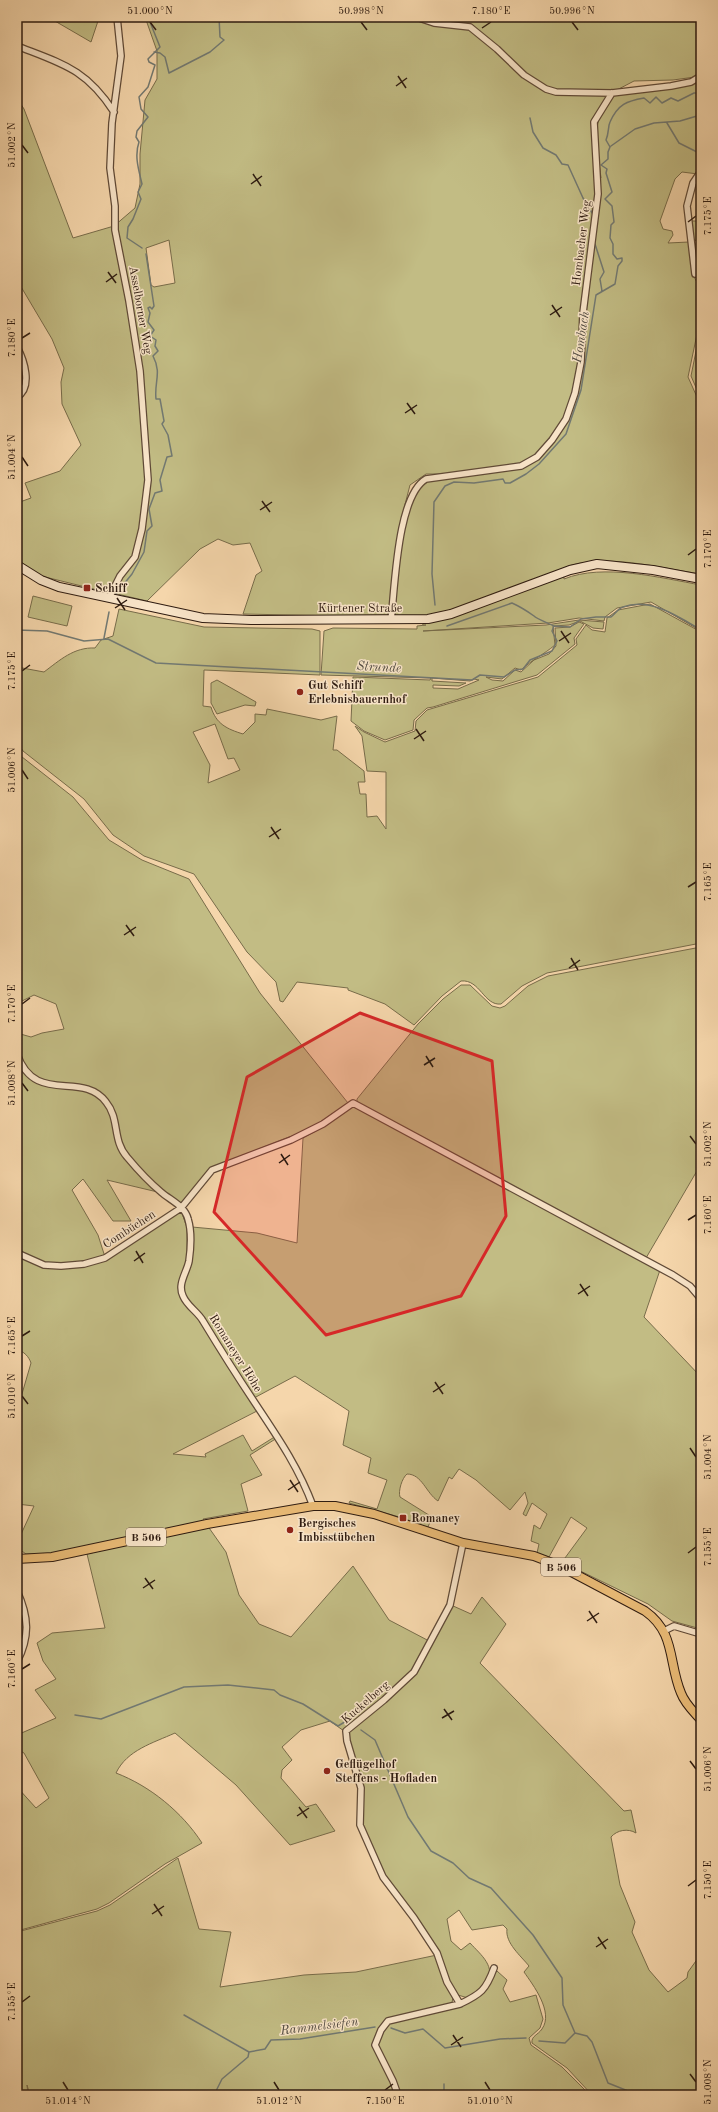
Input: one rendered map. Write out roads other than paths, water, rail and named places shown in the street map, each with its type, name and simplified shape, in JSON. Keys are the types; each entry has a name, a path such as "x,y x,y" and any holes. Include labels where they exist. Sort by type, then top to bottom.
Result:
{"main road":[{"name":"Kürtener Straße","path":"17,565 41,580 59,587 203,618 251,620 428,619 451,614 570,570 597,564 653,570 701,579"},
{"name":"B 506","path":"17,1559 52,1557 207,1524 313,1506 335,1506 374,1514 463,1543 534,1556 560,1566 650,1615 664,1630 681,1694 701,1720"}],"street":[{"name":"Asselborner Weg","path":"109,598 120,576 136,557 142,529 148,480 140,371 130,301 115,230 115,206 110,168 114,112 121,56 117,17"},
{"path":"416,17 434,22 470,27 498,48 524,75 546,89 567,93 612,93 671,86 691,82 701,76"},
{"path":"17,46 74,70 90,81 102,93 114,112"},
{"name":"Hombacher Weg","path":"391,620 400,535 415,488 426,479 522,466 537,456 545,448 566,419 575,393 580,362 583,313 598,194 594,122 612,93"},
{"path":"695,274 687,206 693,183 701,171"},
{"path":"17,347 27,380 25,386 17,397"},
{"path":"17,998 17,1024"},
{"path":"17,1054 26,1072 40,1082 56,1087 81,1087 93,1091 106,1102 116,1122 116,1141 126,1157 160,1192 181,1208"},
{"name":"Combüchen","path":"17,1253 44,1265 61,1266 84,1264 105,1258 181,1208 212,1170 291,1140 323,1124 352,1103 673,1275 690,1286 701,1298"},
{"name":"Romaneyer Höhe","path":"181,1208 188,1217 190,1238 188,1262 181,1287 183,1296 201,1318 276,1435 306,1488 313,1506"},
{"name":"Kuckelberg","path":"460,2004 447,1982 437,1953 384,1877 360,1825 361,1788 346,1741 346,1731 384,1700 414,1672 450,1605 463,1543"},
{"path":"17,1591 22,1601 27,1624 25,1646 17,1662"},
{"path":"664,1630 674,1626 701,1634"},
{"path":"398,2095 393,2081 375,2045 381,2030 388,2022 460,2004 472,1998 486,1988 494,1968"}],"waterway":[{"path":"142,248 127,238 128,227 141,199 138,192 142,184 138,169 137,153 139,142 136,137 137,131 148,117 141,109 139,97 148,87 155,65 149,62 148,59 160,47 148,17"},
{"path":"154,52 160,53 165,57 169,73 210,52 224,40 220,37 219,17"},
{"name":"Hombach","path":"435,605 432,574 434,502 445,486 454,482 474,483 503,479 505,483 510,483 526,474 539,464 566,434 581,390 596,295 615,284 618,266 622,261 622,258 617,259 613,254 613,244 610,238 611,225 614,222 612,206 605,199 612,192 606,173 607,169 601,165 608,159 610,147 606,140 609,124 613,116 620,107 633,100 644,98 650,103 656,97 662,103 671,98 678,101 694,93 701,93"},
{"path":"611,146 635,129 654,123 680,121 697,116"},
{"path":"530,118 533,132 543,148 556,155 562,164 568,165 583,198 594,216"},
{"path":"667,123 679,143 701,154"},
{"path":"595,244 604,272 600,279 602,291"},
{"path":"115,595 132,574 144,552 147,531 152,526 149,509 155,493 162,491 160,480 167,457 172,456 168,435 162,424 164,421 160,399 156,399 157,368 153,356 158,351 155,346 156,340 150,336 154,330 148,322 150,313 148,308 150,307 152,309 154,306 146,254"},
{"name":"Hombach","path":"447,626 512,603 554,626"},
{"name":"Strunde","path":"17,630 47,631 84,641 108,639 156,663 472,680 480,675 504,677 515,670 523,669 530,660 552,651 557,641 552,631 554,626 570,627 581,619 611,617 618,610 633,605 654,606 674,614 701,630"},
{"path":"104,638 109,612"},
{"path":"75,1715 101,1719 184,1687 228,1685 274,1690 280,1695 303,1704 338,1726 348,1720"},
{"path":"361,1730 375,1740 408,1817 431,1851 453,1863 469,1878 491,1888 533,1935 562,1978 563,2005 575,2033 587,2036 592,2042 608,2083 638,2095"},
{"name":"Rammelsiefen","path":"184,2015 249,2052 265,2049 271,2040 300,2039 375,2027"},
{"name":"Rammelsiefen","path":"391,2028 405,2033 423,2029 445,2048 500,2039 526,2038"},
{"name":"Rammelsiefen","path":"539,2041 565,2043 575,2033"},
{"path":"214,2095 222,2079 248,2057 249,2052"},
{"path":"444,2084 444,2095"}],"place":[{"name":"Schiff","path":"87,588"},
{"name":"Gut Schiff Erlebnisbauernhof","path":"300,692"},
{"name":"Romaney","path":"403,1518"},
{"name":"Bergisches Imbisstübchen","path":"290,1530"},
{"name":"Geflügelhof Steffens - Hofladen","path":"327,1771"}]}
